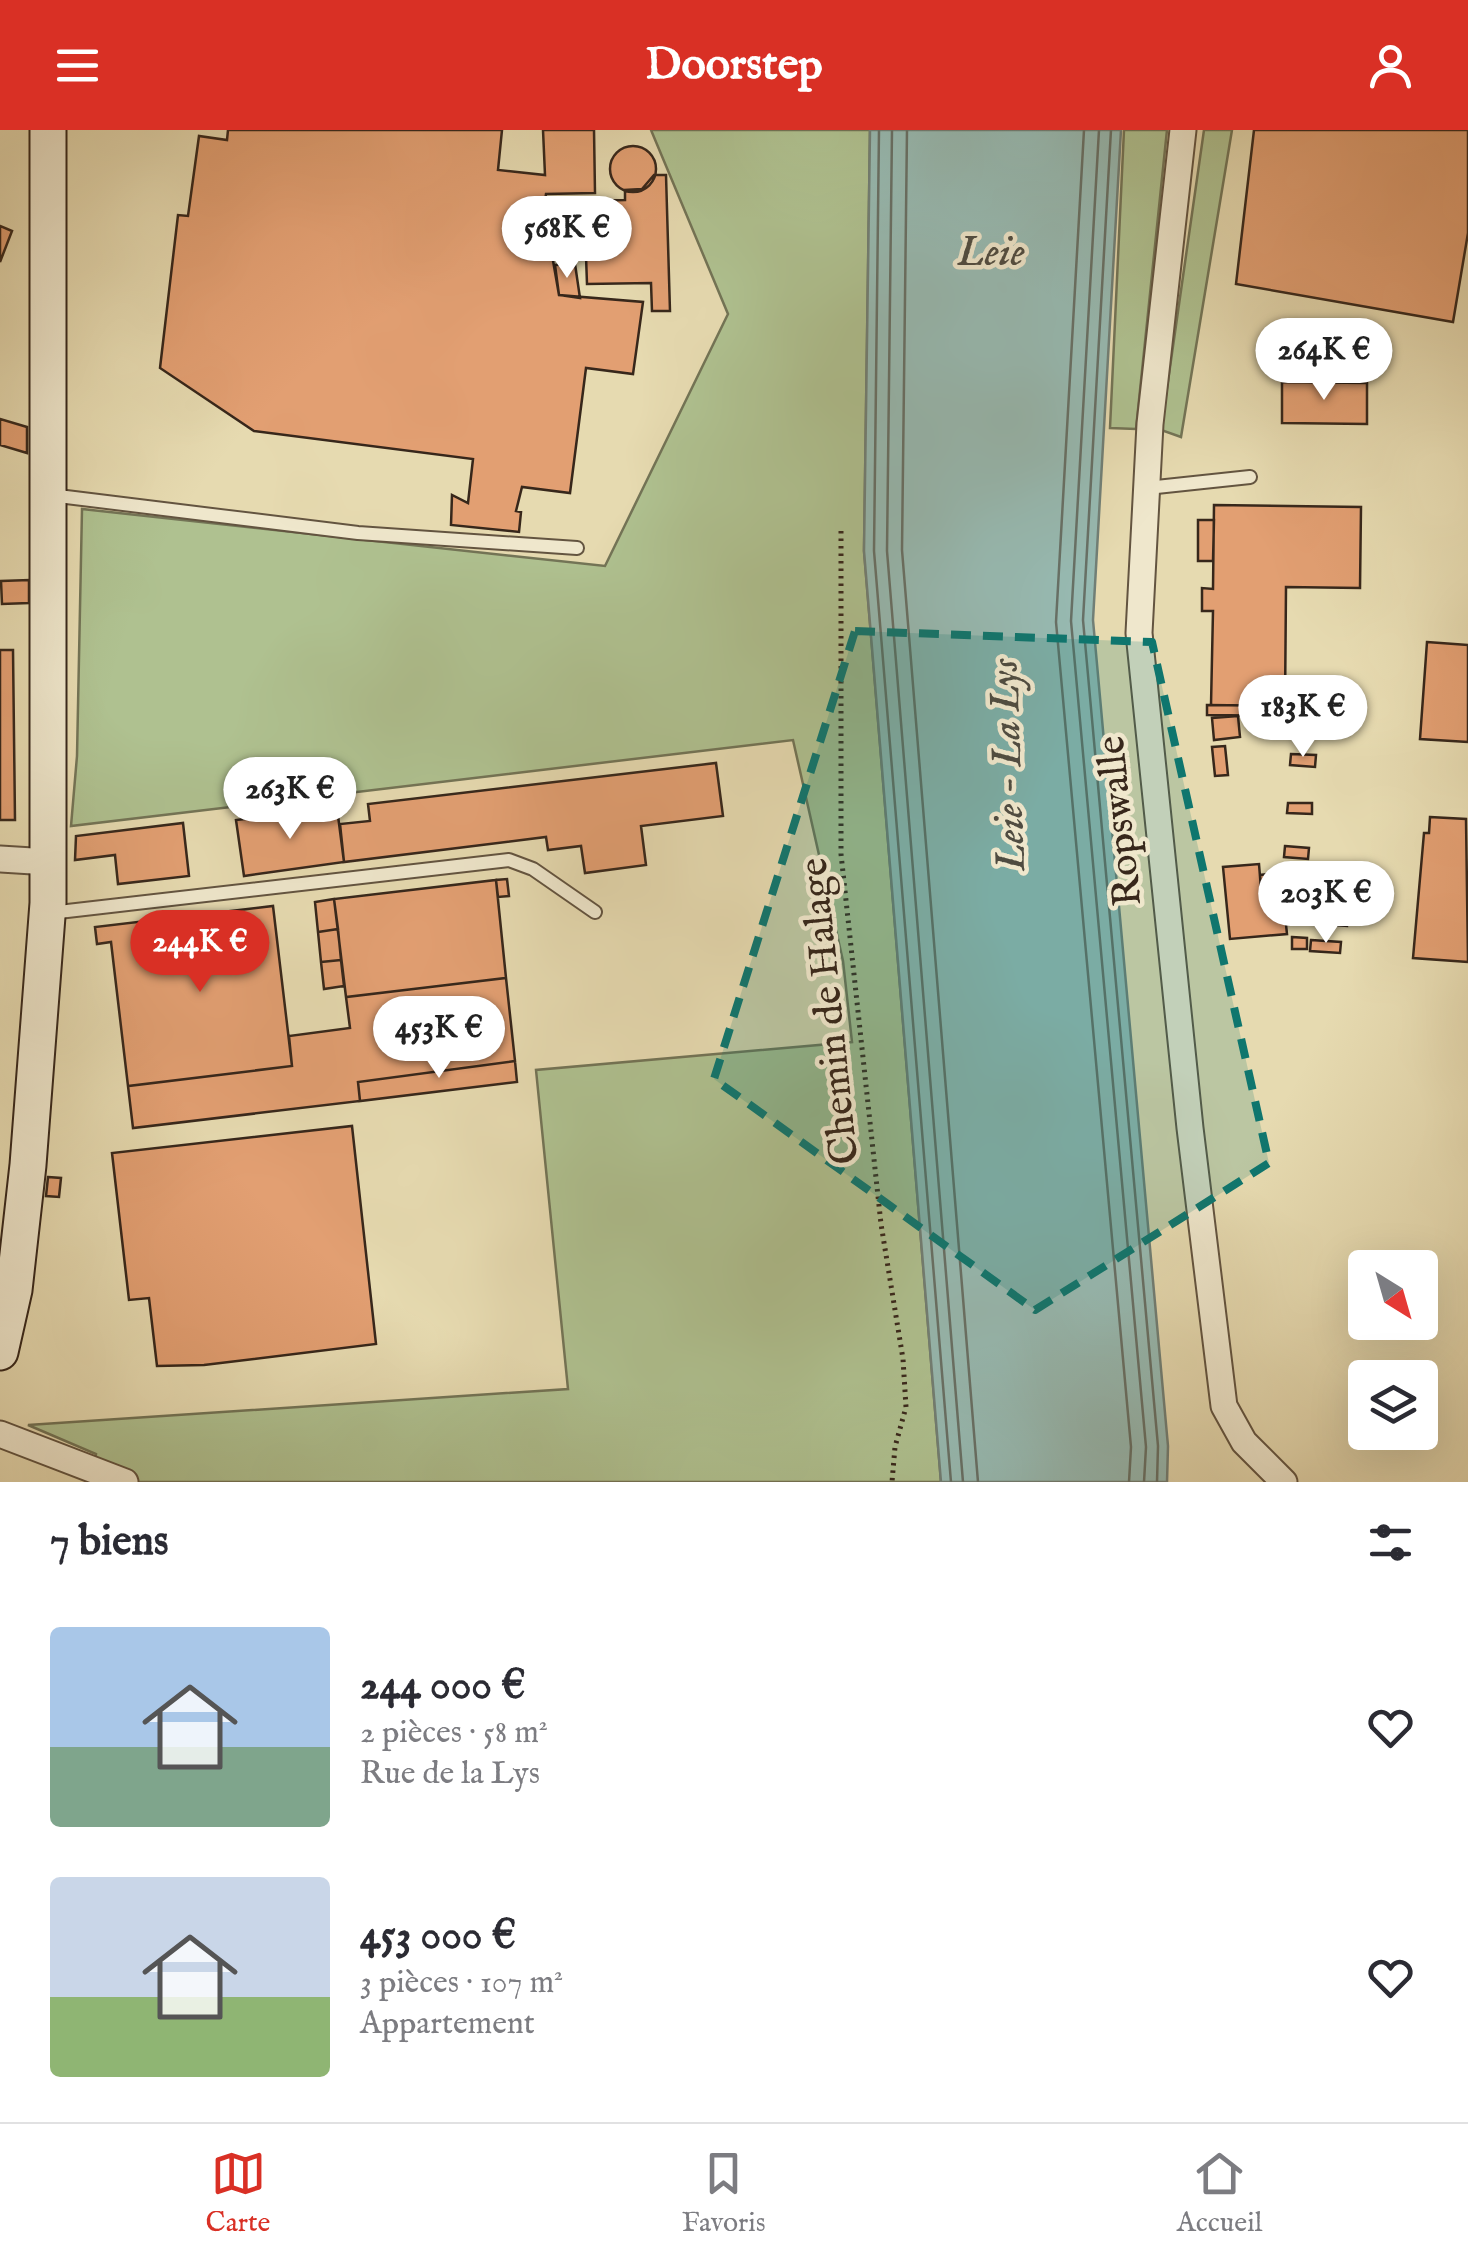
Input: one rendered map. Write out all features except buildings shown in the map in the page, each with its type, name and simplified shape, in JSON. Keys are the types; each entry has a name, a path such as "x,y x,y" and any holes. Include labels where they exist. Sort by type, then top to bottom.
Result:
{"main road":[{"path":"0,1352 14,1290 28,1166 47,913 48,130"}],"street":[{"name":"Ropswalle","path":"1183,130 1150,424 1139,633 1190,1128 1224,1406 1244,1442 1284,1482"},
{"path":"0,859 49,862"},
{"path":"0,1434 126,1482"}],"lane":[{"path":"1147,488 1250,477"},
{"path":"47,494 358,533 577,548"},
{"path":"47,913 509,860 533,869 595,912"}],"path":[{"name":"Chemin de Halage","path":"841,531 841,854 879,1204 906,1406 895,1447 892,1482"}],"highlighted area":[{"path":"855,631 1152,642 1269,1163 1035,1310 714,1079"}],"green space":[{"path":"651,130 870,130 864,551 941,1482 92,1482 96,1454 28,1425 568,1389 536,1070 852,1042 843,961 793,740 71,826 77,756 82,509 605,566 728,314"},
{"path":"1124,130 1167,130 1136,429 1110,428"},
{"path":"1204,130 1232,130 1181,437 1161,430"}],"water":[{"name":"Leie","path":"870,130 1121,130 1093,620 1168,1446 1167,1482 941,1482 864,551"}],"water label":[{"name":"Leie - La Lys","path":"1009,765"}]}
